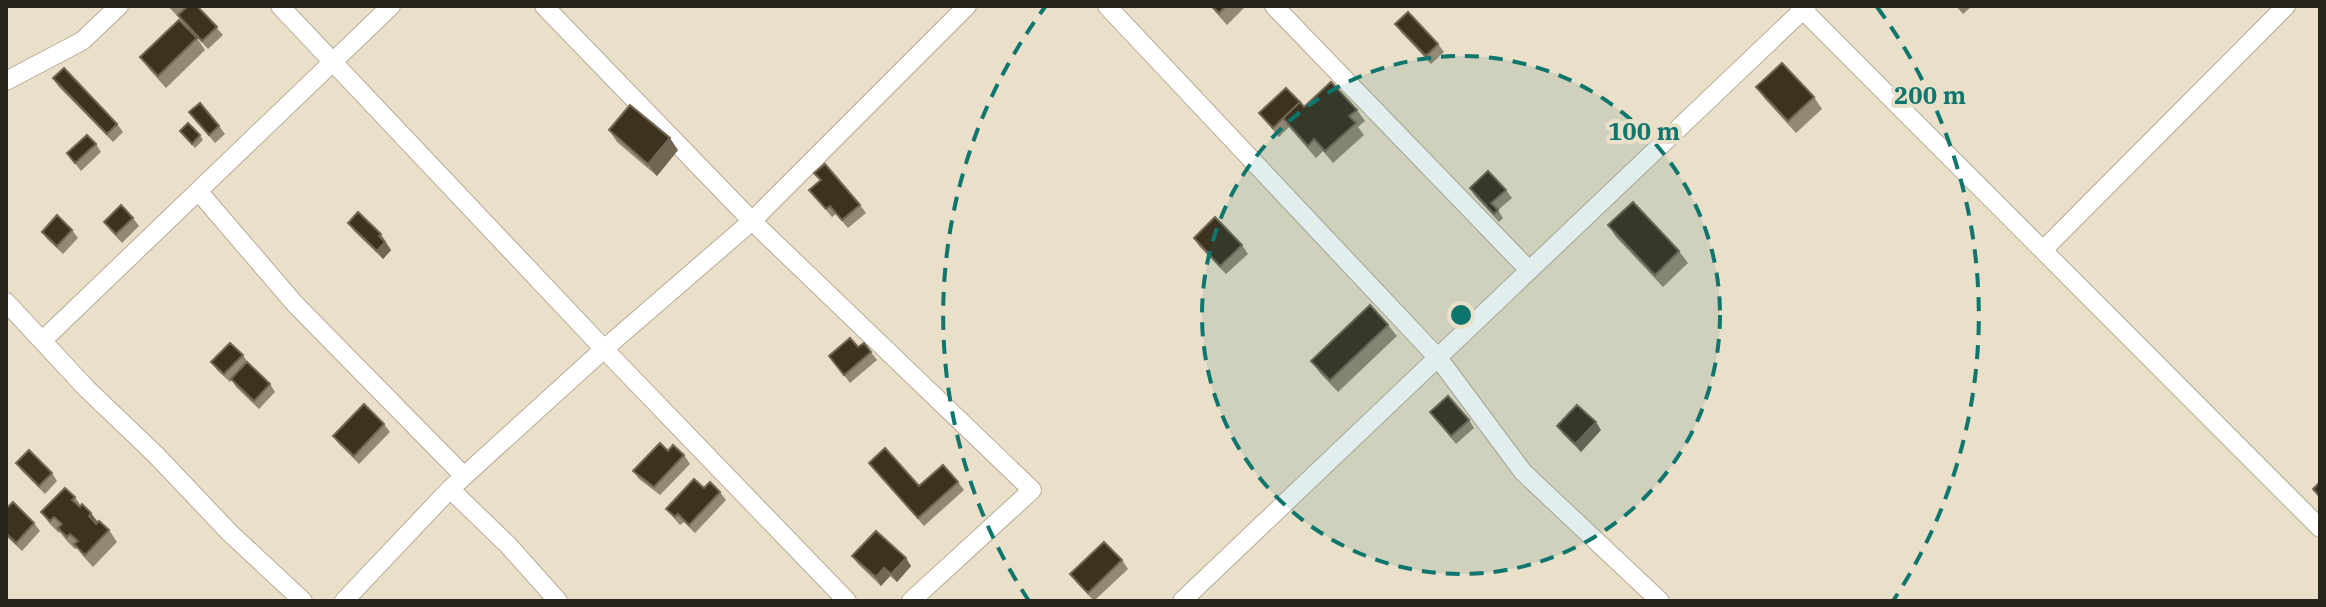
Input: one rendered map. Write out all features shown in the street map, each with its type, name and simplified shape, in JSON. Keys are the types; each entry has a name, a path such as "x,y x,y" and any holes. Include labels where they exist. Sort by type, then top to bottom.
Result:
{"street":[{"path":"6,81 82,41 119,6"},
{"path":"280,6 847,601"},
{"path":"43,340 391,6"},
{"path":"544,6 752,221 1032,490 911,601"},
{"path":"344,601 450,489 604,349 752,221 967,6"},
{"path":"1107,6 1439,359 1523,472 1660,601"},
{"path":"1274,6 1528,269"},
{"path":"2043,250 2286,6"},
{"path":"1182,601 1439,359 1528,269 1803,7 2320,528"},
{"path":"199,192 295,304 464,476"},
{"path":"6,302 87,389 156,455 230,533 303,601"},
{"path":"450,489 508,545 558,601"}],"building":[{"path":"188,6 197,6 217,27 202,41 178,15"},
{"path":"1212,6 1226,6 1219,13"},
{"path":"1408,12 1438,44 1426,56 1395,24"},
{"path":"179,20 197,38 158,76 140,57"},
{"path":"1782,63 1814,97 1788,121 1756,87"},
{"path":"64,68 117,124 107,134 53,78"},
{"path":"1331,82 1357,110 1349,116 1356,123 1325,151 1314,139 1308,146 1283,118 1300,102 1304,107"},
{"path":"1286,88 1300,102 1273,128 1259,113"},
{"path":"200,103 219,126 209,135 189,112"},
{"path":"630,105 670,138 648,164 609,130"},
{"path":"188,123 200,135 192,144 180,131"},
{"path":"87,135 96,144 75,163 67,153"},
{"path":"825,164 860,205 842,220 830,206 826,209 809,190 821,180 814,173"},
{"path":"1488,171 1506,190 1491,203 1498,210 1494,214 1470,188"},
{"path":"1633,202 1679,251 1655,275 1608,225"},
{"path":"121,205 133,218 116,234 104,222"},
{"path":"358,212 385,242 377,251 348,223"},
{"path":"57,215 72,230 57,246 42,232"},
{"path":"1215,217 1242,245 1220,266 1194,238"},
{"path":"1370,305 1388,325 1330,380 1311,361"},
{"path":"850,338 858,347 864,343 871,352 844,375 829,356"},
{"path":"230,343 243,355 224,374 211,362"},
{"path":"247,362 270,384 254,401 231,379"},
{"path":"1448,396 1469,420 1451,436 1430,412"},
{"path":"364,404 384,424 354,456 333,436"},
{"path":"1577,405 1596,422 1575,444 1557,426"},
{"path":"660,443 668,451 673,445 684,455 654,487 633,471"},
{"path":"885,448 919,486 943,465 958,482 918,518 869,463"},
{"path":"29,450 52,473 39,486 16,463"},
{"path":"694,479 704,488 710,482 720,492 689,525 678,514 675,517 666,509"},
{"path":"2320,482 2320,497 2313,489"},
{"path":"65,488 75,497 72,500 91,513 89,516 96,524 99,521 109,530 85,555 74,544 78,541 70,534 67,537 58,528 62,524 54,517 50,521 41,512"},
{"path":"13,502 34,523 16,543 6,533 6,509"},
{"path":"876,531 906,558 891,574 884,568 876,577 852,556"},
{"path":"1104,542 1122,560 1088,593 1070,574"}]}
